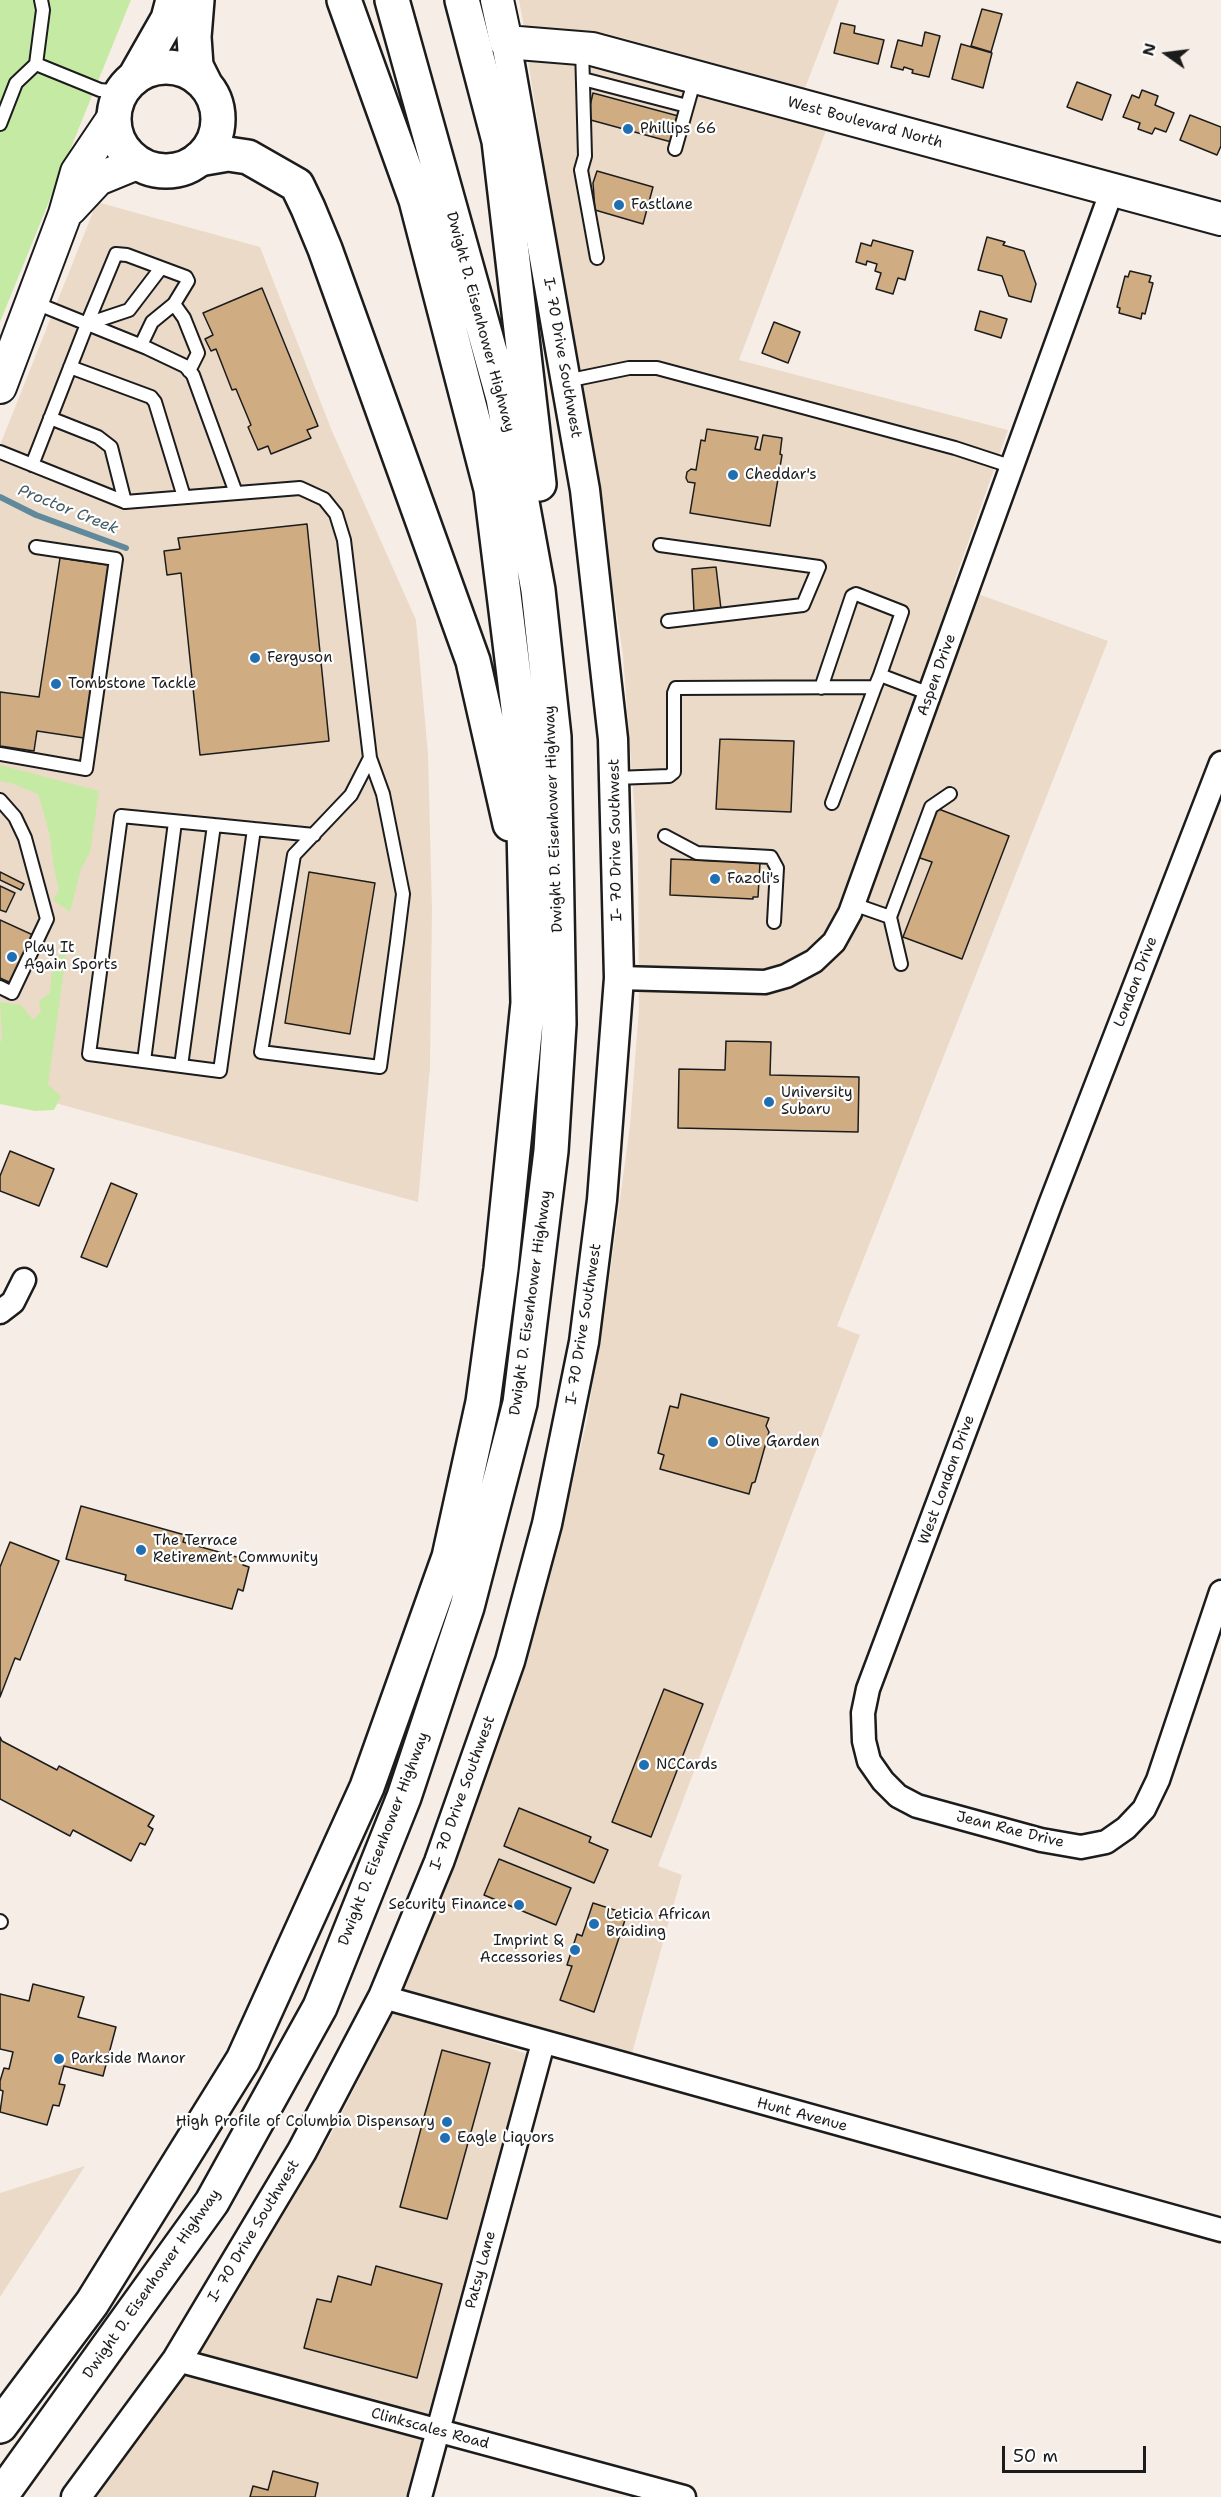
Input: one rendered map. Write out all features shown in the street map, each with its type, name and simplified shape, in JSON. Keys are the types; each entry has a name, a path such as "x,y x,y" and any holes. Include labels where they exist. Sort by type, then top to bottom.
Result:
{"main road":[{"path":"0,387 66,214 77,172 164,28 173,0"},
{"path":"197,0 194,37 196,66 214,100 218,116 216,132 210,147 199,159 184,168 168,171 152,169 137,163 120,143 124,95 149,69 165,67 180,69 195,75 206,86"},
{"name":"Dwight D. Eisenhower Highway","path":"0,2426 93,2303 243,2060 367,1786 449,1557 483,1402 501,1269 528,1003 522,740 491,489 416,200 344,0"},
{"name":"Dwight D. Eisenhower Highway","path":"0,2497 212,2202 320,2007 404,1797 467,1607 520,1403 551,1151 559,1024 554,737 538,590 502,398 392,0"},
{"path":"462,0 499,141 547,544 538,590"},
{"path":"498,0 506,42"},
{"name":"West Boulevard North","path":"506,42 582,48 691,92 1112,190 1221,219"},
{"path":"199,159 228,154 248,157 297,185 308,208 325,249 473,661 526,891"},
{"path":"66,214 98,178 137,163"}],"street":[{"name":"I- 70 Drive Southwest","path":"76,2497 177,2361 302,2151 383,1997 439,1862 510,1661 547,1524 584,1342 602,1200 619,978 613,739 585,490 506,42"},
{"name":"Aspen Drive","path":"619,978 765,982 786,976 814,961 834,942 853,904 1112,190"},
{"name":"London Drive","path":"1051,1202 1221,763"},
{"name":"West London Drive","path":"869,1761 864,1741 863,1713 868,1689 1051,1202"},
{"path":"0,1312 13,1302 24,1280"},
{"name":"Jean Rae Drive","path":"869,1761 883,1781 898,1796 917,1806 1041,1840 1081,1847 1106,1842 1126,1828 1144,1809 1158,1780 1221,1592"},
{"name":"Hunt Avenue","path":"383,1997 1221,2230"},
{"name":"Patsy Lane","path":"420,2497 543,2043"},
{"name":"Clinkscales Road","path":"177,2361 684,2497"}],"lane":[{"path":"0,124 16,83 36,63 43,9 41,0"},
{"path":"582,48 585,156 581,170 597,258"},
{"path":"36,63 99,90 124,95"},
{"path":"583,79 691,92 675,149"},
{"path":"32,465 116,254 122,253 186,277 188,281 174,304 152,322 141,345"},
{"path":"87,324 129,310 161,268"},
{"path":"33,302 141,345 185,366 193,375 236,493"},
{"path":"174,304 184,318 198,353 189,371"},
{"path":"70,368 151,397 155,402 184,497"},
{"path":"566,381 628,368 657,368 955,448 1013,467"},
{"path":"50,418 98,437 111,447 125,502"},
{"path":"0,452 125,502 300,488 324,500 336,514 344,540 370,758 383,794 403,894 380,1067 261,1052 294,855 351,795 370,758"},
{"path":"660,545 819,567 803,605 668,621"},
{"path":"0,754 86,769 116,559 36,548"},
{"path":"821,688 852,596 856,594 902,612 832,803"},
{"path":"880,675 930,694"},
{"path":"615,777 669,776 674,772 674,693 676,688 875,687"},
{"path":"901,964 890,917 931,807 950,794"},
{"path":"0,800 15,817 25,838 46,919 12,993 0,987"},
{"path":"254,829 220,1071 89,1054 121,816 175,822 214,825 254,829 314,835"},
{"path":"144,1061 175,822"},
{"path":"181,1066 214,825"},
{"path":"665,836 697,853 771,857 777,868 774,922"},
{"path":"853,904 890,917"}],"shaded area":[{"path":"519,0 839,0 805,88 604,33 524,27"},
{"path":"528,61 572,63 827,128 739,360 1008,430 953,585 1108,641 837,1326 860,1335 658,1866 682,1875 632,2053 401,1988 516,1695 559,1539 587,1420 610,1273 630,1125 639,1008 638,855 623,655 584,396 574,351"},
{"path":"97,202 260,247 332,431 416,620 428,754 432,909 430,1067 418,1202 0,1088 0,445"},
{"path":"394,2011 534,2056 410,2497 97,2497 215,2329 329,2138"},
{"path":"85,2166 0,2297 0,2193"}],"green space":[{"path":"0,0 131,0 0,322"},
{"path":"0,765 99,791 90,852 81,869 70,912 53,900 59,890 49,832 38,794 0,781"},
{"path":"60,954 66,955 48,1085 61,1096 54,1110 35,1111 0,1104 0,1042 2,1040 0,1002 21,1005 33,1020 41,1012 39,1001 50,993 52,970"}],"building":[{"path":"982,9 1002,14 991,52 971,46"},
{"path":"841,23 855,26 854,33 884,40 878,64 834,53"},
{"path":"925,32 940,36 929,77 912,73 913,70 904,67 903,70 891,67 898,40 922,46"},
{"path":"961,44 992,53 983,88 952,79"},
{"path":"1077,82 1111,95 1102,120 1067,107"},
{"path":"1142,90 1158,96 1155,105 1174,113 1166,132 1155,128 1152,134 1138,129 1140,123 1123,117 1132,95 1139,98"},
{"path":"593,93 682,117 675,143 587,119"},
{"path":"1190,115 1221,127 1221,146 1217,155 1180,140"},
{"path":"597,171 653,187 643,224 595,210 593,183"},
{"path":"987,237 1005,242 1003,245 1024,251 1036,284 1031,302 1009,296 1002,276 978,270"},
{"path":"873,240 913,251 905,280 898,278 893,294 876,289 881,273 875,271 877,264 867,261 866,265 856,262 861,243 871,246"},
{"path":"1130,271 1151,276 1149,282 1153,283 1145,314 1142,313 1141,319 1119,313 1120,308 1117,307 1125,276 1128,277"},
{"path":"262,288 318,426 307,430 311,438 271,454 268,446 258,450 248,427 251,425 236,389 232,390 216,349 211,351 205,339 213,335 203,313"},
{"path":"980,311 1007,319 1001,338 975,330"},
{"path":"774,322 800,332 788,363 762,353"},
{"name":"Cheddar's","path":"707,429 758,437 755,449 760,450 763,435 782,438 780,454 782,455 770,526 690,513 695,483 688,482 687,472 691,469 696,470 701,440 705,441"},
{"name":"Ferguson","path":"307,524 329,741 200,755 181,573 167,575 164,551 180,549 178,538"},
{"path":"60,558 109,565 84,738 37,731 34,751 0,746 0,692 39,697"},
{"path":"716,567 721,609 694,612 692,569"},
{"path":"720,739 794,741 791,812 716,809"},
{"path":"936,808 1009,836 962,959 903,937 932,862 917,857"},
{"name":"Fazoli's","path":"719,857 739,858 738,862 760,863 758,897 753,897 753,899 670,895 671,859 719,861"},
{"path":"0,872 24,884 21,890 0,880"},
{"path":"309,872 375,883 350,1034 285,1023"},
{"path":"0,886 15,893 6,912 0,910"},
{"name":"Play It Again Sports","path":"0,920 33,935 11,983 0,978"},
{"name":"University Subaru","path":"726,1041 771,1042 770,1075 859,1077 858,1132 678,1128 679,1069 725,1070"},
{"path":"10,1151 54,1169 39,1206 0,1191 0,1176"},
{"path":"111,1183 137,1194 107,1267 81,1257"},
{"name":"Olive Garden","path":"681,1394 769,1418 766,1426 769,1432 755,1482 752,1483 749,1494 660,1469 664,1455 658,1453 670,1406 678,1408"},
{"name":"The Terrace Retirement Community","path":"81,1506 185,1535 183,1542 244,1559 243,1565 249,1567 243,1591 238,1589 232,1609 125,1580 126,1575 66,1559"},
{"path":"10,1542 59,1561 20,1660 15,1658 0,1697 0,1567"},
{"path":"664,1689 703,1704 651,1837 612,1822"},
{"path":"0,1737 2,1741 57,1770 59,1766 154,1816 148,1826 153,1829 145,1845 140,1843 131,1861 73,1830 70,1836 0,1799"},
{"path":"519,1808 591,1837 589,1842 608,1850 594,1883 504,1846"},
{"path":"499,1859 571,1888 556,1925 484,1895"},
{"path":"593,1903 627,1914 594,2012 560,2000 572,1966 567,1965 577,1934 582,1936"},
{"name":"Parkside Manor","path":"33,1984 84,1997 78,2017 116,2027 103,2076 64,2066 59,2084 65,2085 59,2106 53,2105 47,2125 0,2112 3,2091 0,2090 0,2081 4,2068 9,2069 13,2052 0,2049 0,1994 29,2001"},
{"path":"442,2050 490,2063 447,2219 400,2207"},
{"path":"376,2266 442,2284 417,2378 304,2348 317,2299 331,2302 338,2276 371,2285"},
{"path":"273,2471 318,2483 315,2497 250,2497 253,2486 268,2490"}],"waterway":[{"name":"Proctor Creek","path":"0,497 36,515 126,548"}],"place":[{"name":"Phillips 66","path":"628,129"},
{"name":"Fastlane","path":"619,205"},
{"name":"Cheddar's","path":"733,475"},
{"name":"Ferguson","path":"255,658"},
{"name":"Tombstone Tackle","path":"56,684"},
{"name":"Fazoli's","path":"715,879"},
{"name":"Play It Again Sports","path":"12,957"},
{"name":"University Subaru","path":"769,1102"},
{"name":"Olive Garden","path":"713,1442"},
{"name":"The Terrace Retirement Community","path":"141,1550"},
{"name":"NCCards","path":"644,1765"},
{"name":"Security Finance","path":"519,1905"},
{"name":"Leticia African Braiding","path":"594,1924"},
{"name":"Imprint & Accessories","path":"575,1950"},
{"name":"Parkside Manor","path":"59,2059"},
{"name":"High Profile of Columbia Dispensary","path":"447,2122"},
{"name":"Eagle Liquors","path":"445,2138"}]}
